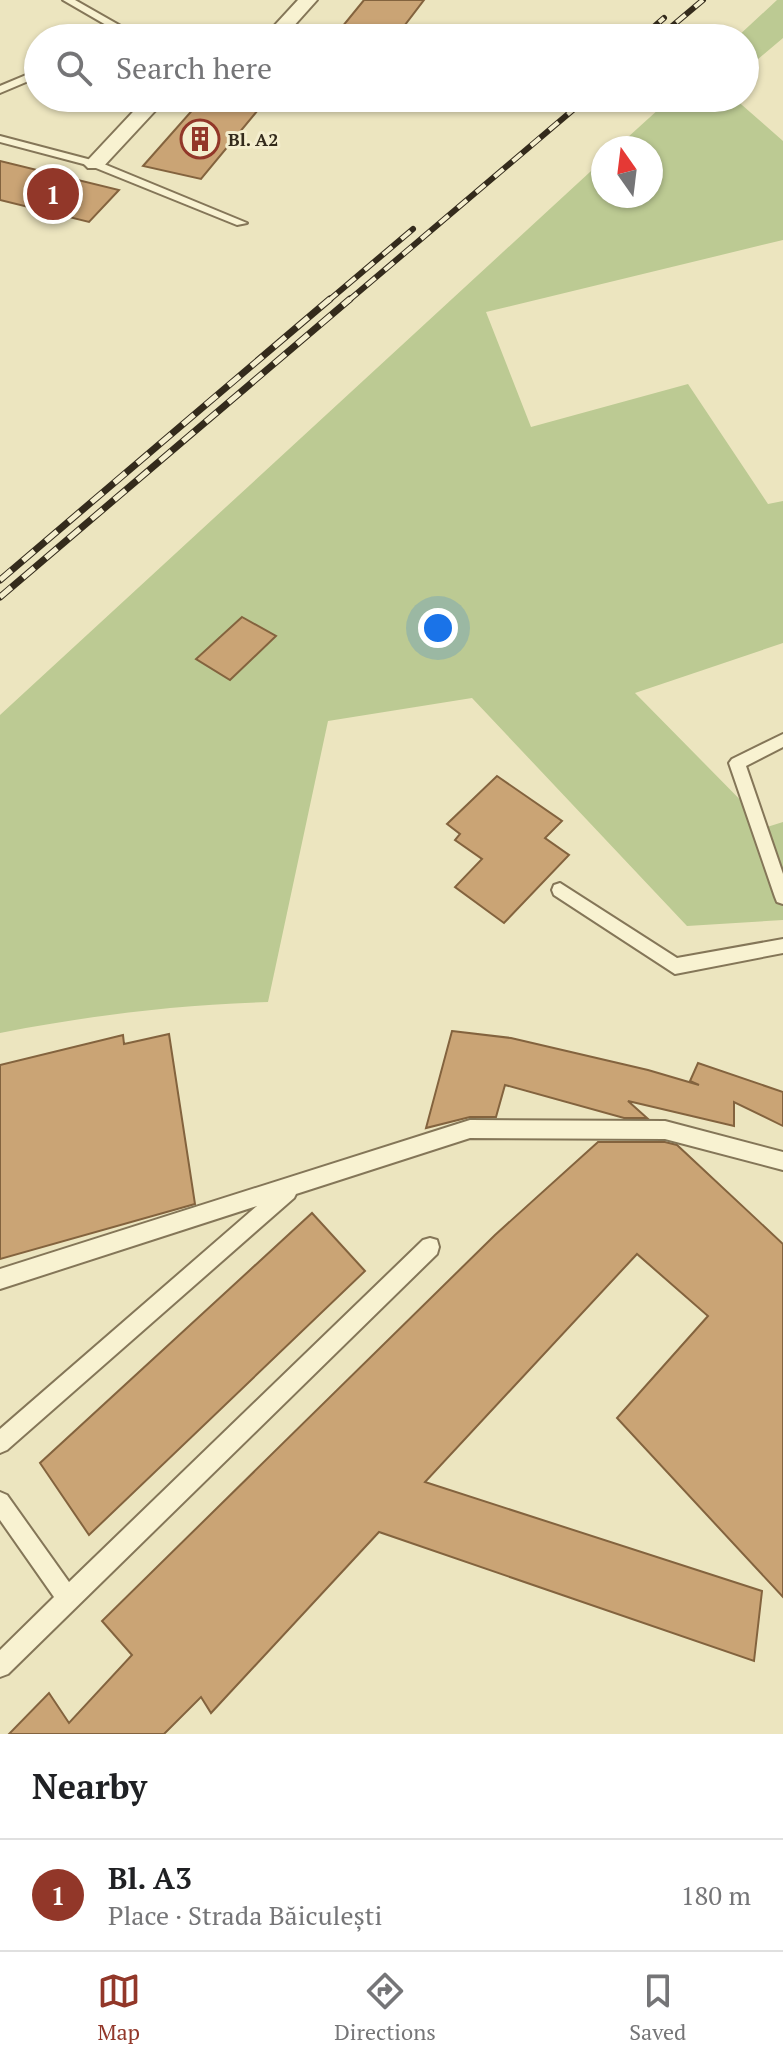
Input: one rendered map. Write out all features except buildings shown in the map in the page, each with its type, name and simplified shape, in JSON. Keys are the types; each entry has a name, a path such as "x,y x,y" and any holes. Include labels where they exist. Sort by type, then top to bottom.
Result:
{"street":[{"path":"286,24 308,0"},
{"path":"95,164 144,112"}],"lane":[{"path":"68,0 112,24"},
{"path":"0,90 24,79"},
{"path":"0,139 95,164 241,223"},
{"path":"783,740 737,763 783,897"},
{"path":"560,890 675,966 783,946"},
{"path":"0,1279 470,1129 665,1130 783,1161"},
{"path":"0,1443 294,1185"},
{"path":"0,1666 430,1247"},
{"path":"0,1502 68,1598"}],"green space":[{"path":"777,0 783,0 783,38 759,58 759,24 751,24"},
{"path":"656,112 750,112 783,141 783,240 486,312 531,427 688,384 768,504 783,501 783,643 635,693 767,827 783,822 783,920 687,926 472,698 328,721 268,1002 133,1012 0,1033 0,715 591,171 591,208 663,208 663,136 629,136"}],"railway":[{"path":"675,24 703,0"},
{"path":"657,24 664,18"},
{"path":"348,301 571,112"},
{"path":"328,301 413,229"},
{"path":"0,580 330,299"},
{"path":"0,597 350,299"}],"place":[{"name":"Bl. A2","path":"200,139"},
{"name":"Bl. A3","path":"53,194"}]}
